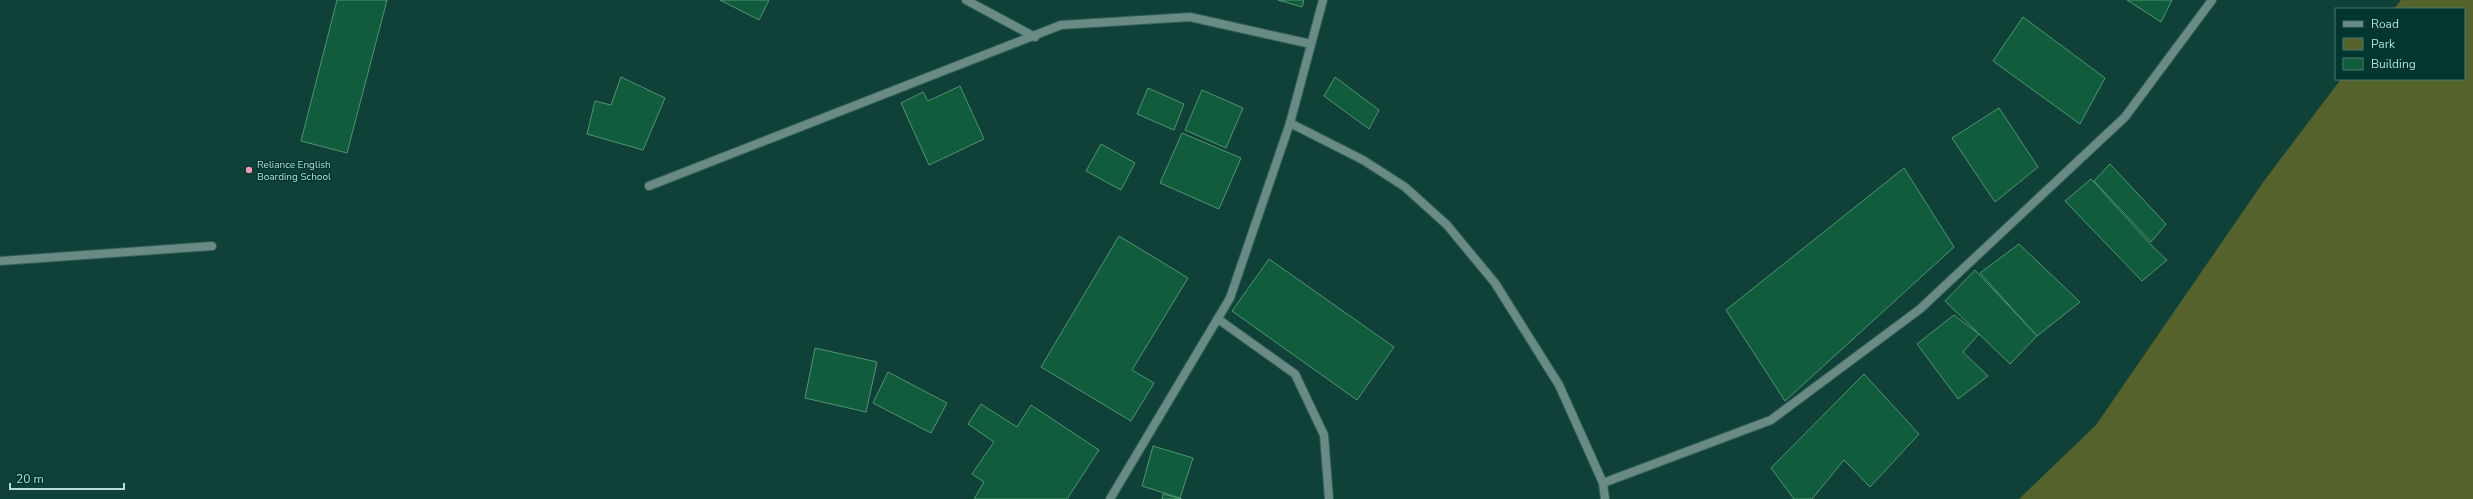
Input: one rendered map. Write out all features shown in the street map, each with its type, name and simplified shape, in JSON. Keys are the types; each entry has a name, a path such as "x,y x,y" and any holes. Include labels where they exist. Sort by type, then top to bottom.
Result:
{"street":[{"path":"966,0 1035,36"},
{"path":"1110,499 1230,298 1290,123 1323,0"},
{"path":"1602,483 1771,420 1920,309 2125,117 2212,0"},
{"path":"649,186 1061,25 1190,17 1311,44"},
{"path":"1290,123 1363,160 1405,187 1447,225 1495,283 1559,385 1602,483 1605,499"},
{"path":"0,261 212,246"},
{"path":"1218,319 1295,374 1324,435 1329,499"}],"green space":[{"path":"2401,0 2473,0 2473,499 2019,499 2096,425 2264,181 2340,80 2465,80 2465,8 2395,8"}],"building":[{"path":"337,0 387,0 347,153 301,141"},
{"path":"720,0 769,0 759,20"},
{"path":"1278,0 1304,0 1302,7"},
{"path":"2127,0 2172,0 2161,22"},
{"path":"2023,17 2105,78 2080,124 1993,61"},
{"path":"621,77 665,98 643,150 587,134 595,101 611,105"},
{"path":"1335,77 1379,110 1369,129 1324,96"},
{"path":"960,86 984,139 929,165 901,103 923,92 928,101"},
{"path":"1148,88 1184,104 1174,130 1137,114"},
{"path":"1202,90 1243,108 1226,148 1185,130"},
{"path":"1999,108 2038,167 1995,202 1952,138"},
{"path":"1182,133 1241,158 1219,209 1160,183"},
{"path":"1101,144 1135,163 1121,190 1086,171"},
{"path":"2110,164 2166,224 2151,242 2094,181"},
{"path":"1904,168 1954,247 1785,401 1726,310"},
{"path":"2091,179 2154,248 2167,260 2142,281 2065,201"},
{"path":"1119,236 1188,278 1132,370 1154,383 1131,421 1041,367"},
{"path":"2019,244 2080,302 2037,336 1980,273"},
{"path":"1269,259 1394,347 1357,400 1232,311"},
{"path":"1975,270 2037,336 2010,364 1945,301"},
{"path":"1954,315 1979,334 1963,352 1988,376 1958,399 1917,344"},
{"path":"815,348 877,362 866,412 805,398"},
{"path":"888,372 947,403 931,433 873,403"},
{"path":"1864,374 1919,434 1870,487 1844,460 1812,499 1794,499 1771,468"},
{"path":"981,404 1017,427 1031,405 1099,450 1067,499 974,499 984,482 972,474 994,442 968,424"},
{"path":"1153,446 1193,458 1180,498 1142,486"},
{"path":"1163,494 1182,499 1162,499"}],"place":[{"name":"Reliance English Boarding School","path":"249,170"}]}
